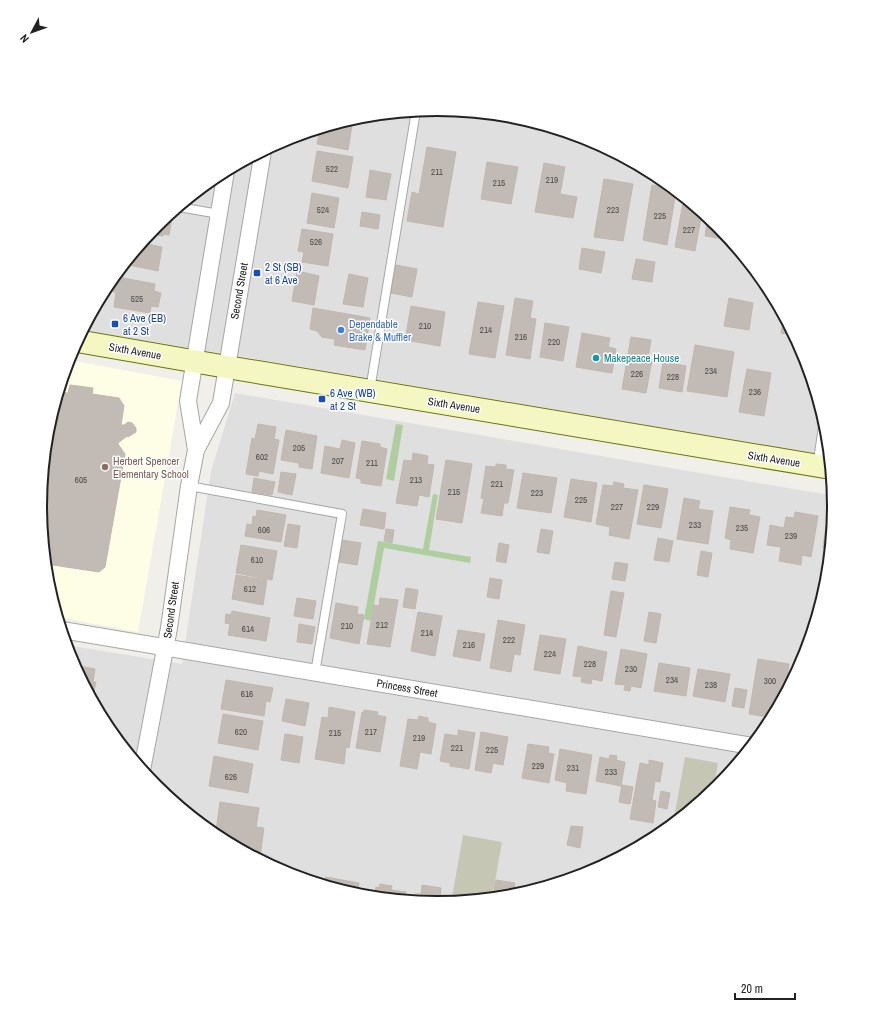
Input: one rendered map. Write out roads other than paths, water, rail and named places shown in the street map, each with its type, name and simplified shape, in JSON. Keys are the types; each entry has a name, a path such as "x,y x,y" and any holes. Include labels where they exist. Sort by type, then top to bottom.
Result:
{"street":[{"name":"Second Street","path":"143,763 166,648 189,486 196,450 221,403 262,158"},
{"name":"Second Street","path":"196,450 188,402 225,180"},
{"name":"Sixth Avenue","path":"83,342 227,368 826,467"},
{"name":"Princess Street","path":"68,631 746,745"}],"lane":[{"path":"370,391 415,117"},
{"path":"186,208 219,214"},
{"path":"189,486 342,514 315,673"}],"place":[{"name":"2 St (SB) at 6 Ave","path":"257,273"},
{"name":"6 Ave (EB) at 2 St","path":"115,324"},
{"name":"Dependable Brake & Muffler","path":"341,330"},
{"name":"Makepeace House","path":"596,358"},
{"name":"6 Ave (WB) at 2 St","path":"322,399"},
{"name":"Herbert Spencer Elementary School","path":"105,467"}]}
